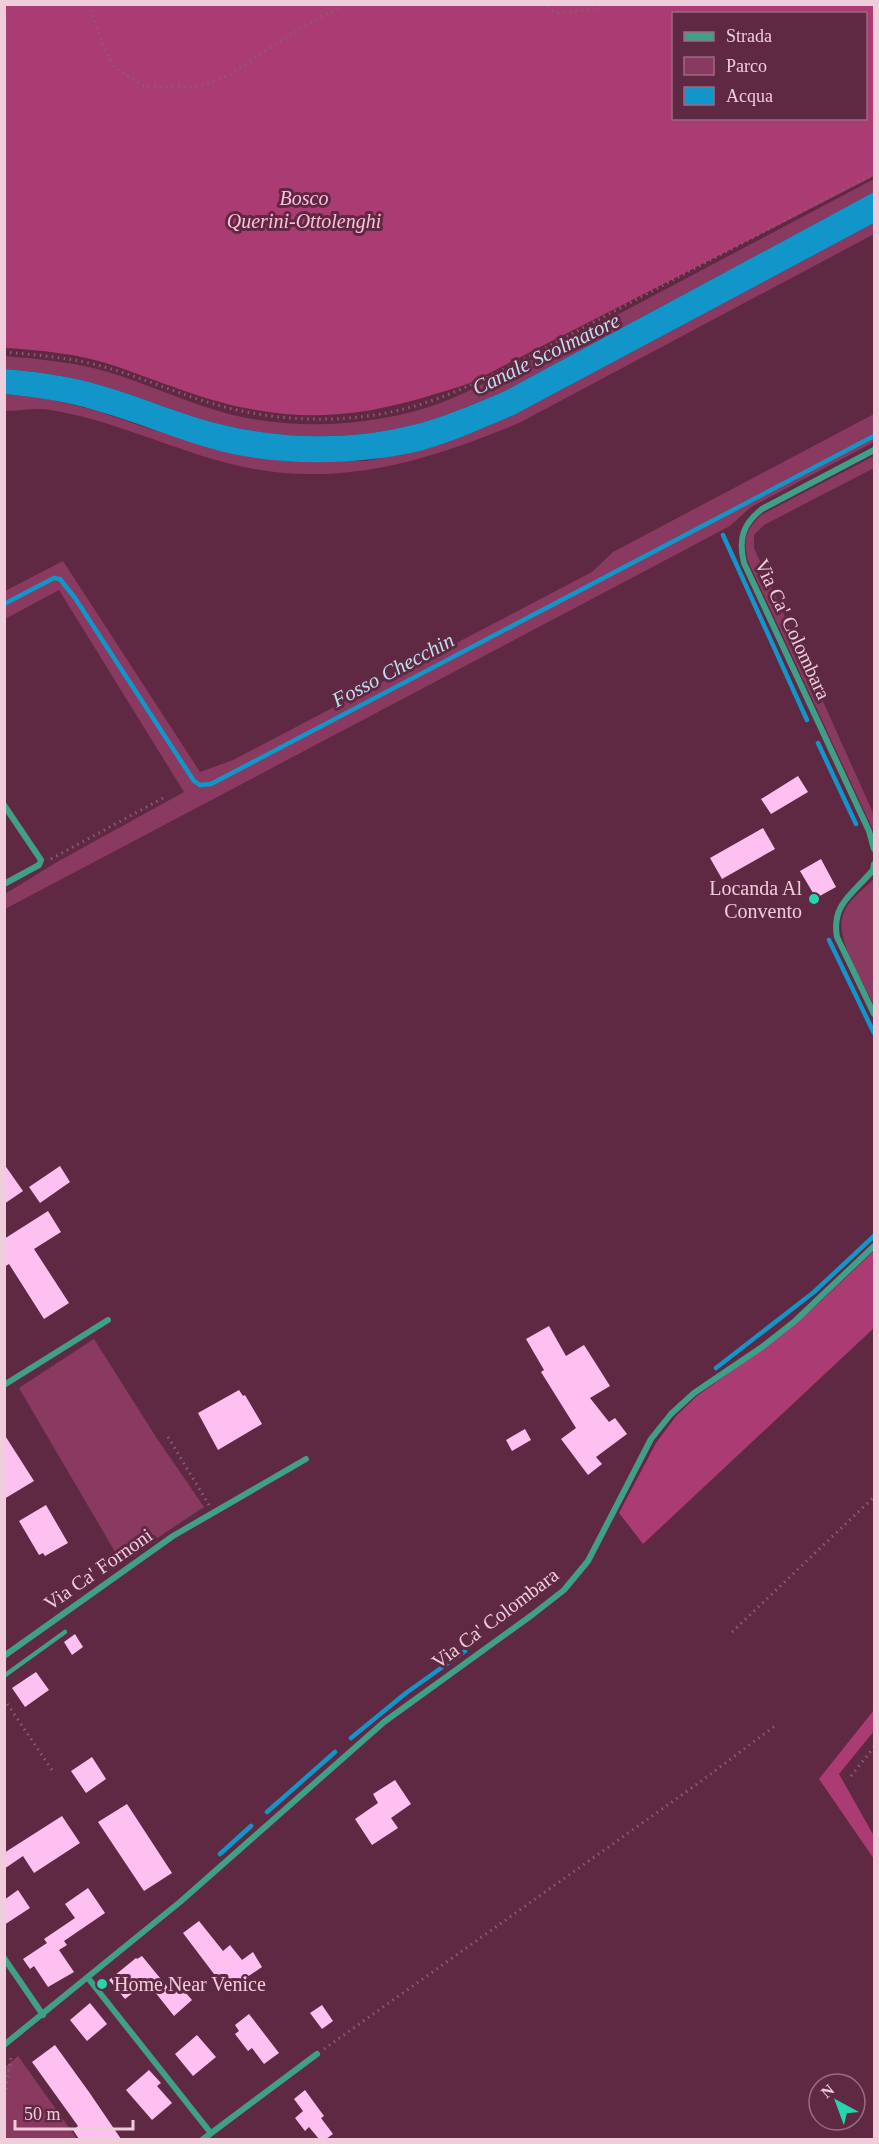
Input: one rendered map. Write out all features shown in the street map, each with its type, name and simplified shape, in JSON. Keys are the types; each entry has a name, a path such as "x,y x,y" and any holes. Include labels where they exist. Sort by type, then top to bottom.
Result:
{"street":[{"name":"Via Ca' Colombara","path":"874,450 762,509 744,527 740,549 744,563 869,831 874,849"},
{"path":"4,805 41,860 39,865 4,884"},
{"path":"874,864 873,870 842,902 835,924 837,937 874,1014"},
{"name":"Via Ca' Colombara","path":"4,2045 180,1902 384,1722 564,1590 588,1561 651,1439 671,1414 702,1388 762,1347 795,1321 874,1246"},
{"path":"4,1385 108,1320"},
{"name":"Via Ca' Fornoni","path":"4,1656 137,1560 213,1511 306,1459"},
{"path":"4,1958 43,2014"},
{"path":"88,1978 210,2132"},
{"path":"202,2139 224,2125 317,2054"}],"lane":[{"name":"Via Ca' Fornoni","path":"4,1676 65,1632"}],"path":[{"path":"89,4 102,45 114,67 145,87 197,87 226,76 307,24 346,4"},
{"path":"542,4 557,13 593,9 608,4"},
{"path":"4,352 47,356 108,368 219,406 251,414 323,419 391,411 473,385 874,173"},
{"path":"39,865 163,798"},
{"path":"168,1437 213,1511"},
{"path":"732,1632 874,1497"},
{"path":"4,1699 52,1770"},
{"path":"317,2054 700,1782 776,1725"},
{"path":"851,1776 874,1747"},
{"path":"4,2101 11,2057"}],"green space":[{"name":"Bosco Querini-Ottolenghi","path":"4,5 874,5 874,176 470,383 416,400 364,411 339,414 285,414 219,402 112,365 73,355 5,348"},
{"path":"874,179 874,192 503,392 442,416 404,427 339,436 294,435 250,430 197,418 91,383 54,375 5,369 4,356 83,366 121,376 215,410 271,422 330,424 359,422 416,411 443,402 530,361"},
{"path":"874,223 874,234 519,423 407,462 333,473 295,474 256,469 216,460 71,414 39,409 5,411 4,394 44,398 94,410 156,431 272,459 366,461 412,452 461,437 514,415"},
{"path":"874,414 874,442 751,507 730,526 5,909 5,894 57,862 184,792 59,590 5,619 5,591 63,561 200,772 233,760 592,572 613,552"},
{"path":"874,456 874,468 764,525 754,535 754,548 874,815 874,832 748,561 746,541 749,531 761,515"},
{"path":"874,879 874,1005 845,945 842,920 851,901"},
{"path":"874,1251 874,1328 643,1544 619,1513 656,1443 676,1416 697,1396 780,1336"},
{"path":"94,1339 156,1437 204,1507 121,1562 19,1388"},
{"path":"874,1710 874,1731 839,1774 874,1836 874,1859 819,1779"},
{"path":"18,2056 77,2139 5,2139 5,2067"}],"water":[{"path":"874,192 874,223 514,415 424,450 388,457 340,462 291,461 243,456 204,447 83,407 5,394 5,369 54,375 91,383 197,418 272,433 339,436 417,424 503,392"}],"building":[{"path":"798,776 808,792 771,814 761,799"},
{"path":"763,828 775,849 722,879 710,858"},
{"path":"821,859 836,887 816,898 800,871"},
{"path":"4,1164 23,1191 4,1204"},
{"path":"60,1166 70,1182 40,1203 29,1187"},
{"path":"48,1211 61,1232 34,1249 69,1303 44,1319 9,1264 4,1267 4,1239"},
{"path":"549,1326 566,1356 584,1345 610,1386 590,1398 609,1422 615,1418 627,1434 596,1457 602,1464 588,1475 561,1439 576,1428 541,1372 544,1370 526,1339"},
{"path":"239,1390 243,1396 245,1395 262,1424 218,1450 198,1413"},
{"path":"525,1429 531,1440 512,1451 506,1440"},
{"path":"4,1434 34,1481 4,1499"},
{"path":"46,1505 68,1543 45,1556 43,1553 39,1555 19,1521"},
{"path":"75,1634 83,1647 72,1655 64,1642"},
{"path":"36,1672 49,1690 25,1707 12,1688"},
{"path":"92,1757 106,1779 86,1793 71,1771"},
{"path":"395,1780 411,1804 391,1818 398,1828 372,1845 355,1819 378,1803 373,1794"},
{"path":"127,1804 172,1873 144,1891 98,1822"},
{"path":"62,1816 80,1843 34,1873 23,1856 4,1869 4,1853"},
{"path":"88,1888 105,1913 64,1941 67,1945 59,1950 74,1972 48,1987 34,1966 30,1969 23,1959 47,1943 44,1939 75,1918 65,1904"},
{"path":"18,1890 30,1908 4,1925 4,1900"},
{"path":"199,1921 223,1951 230,1945 242,1960 253,1952 262,1967 231,1988 221,1975 217,1978 183,1933"},
{"path":"142,1956 169,1989 177,1983 192,2000 174,2016 147,1982 125,1999 109,1980 136,1958"},
{"path":"90,2003 107,2024 87,2041 70,2020"},
{"path":"322,2005 333,2021 322,2029 310,2013"},
{"path":"249,2014 279,2053 264,2064 252,2048 248,2051 235,2034 239,2031 235,2025"},
{"path":"197,2035 216,2057 193,2076 175,2054"},
{"path":"55,2045 121,2139 79,2139 73,2130 78,2126 32,2062"},
{"path":"149,2070 161,2083 157,2086 172,2103 152,2120 126,2090"},
{"path":"305,2090 324,2116 321,2118 333,2134 326,2139 319,2139 309,2127 305,2131 295,2118 303,2111 294,2099"}],"waterway":[{"name":"Fosso Checchin","path":"4,604 54,578 60,579 75,598 194,781 200,785 211,784 874,436"},
{"path":"723,535 807,720"},
{"path":"818,743 856,824"},
{"path":"829,940 874,1033"},
{"path":"716,1368 814,1292 874,1236"},
{"path":"351,1738 406,1693 465,1651"},
{"path":"267,1812 335,1752"},
{"path":"220,1854 251,1826"}],"place":[{"name":"Locanda Al Convento","path":"814,899"},
{"name":"Home Near Venice","path":"102,1984"}],"water label":[{"name":"Canale Scolmatore","path":"546,354"}]}
